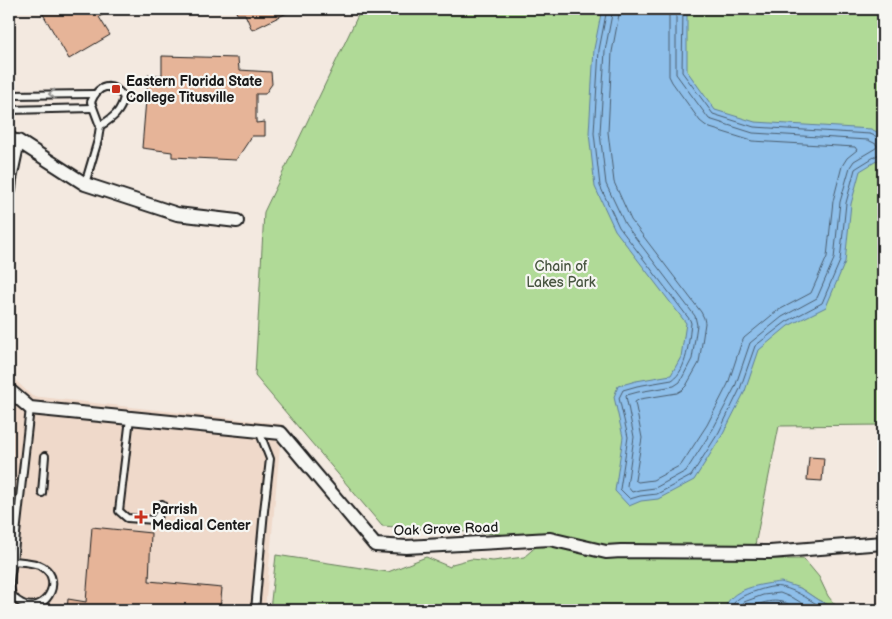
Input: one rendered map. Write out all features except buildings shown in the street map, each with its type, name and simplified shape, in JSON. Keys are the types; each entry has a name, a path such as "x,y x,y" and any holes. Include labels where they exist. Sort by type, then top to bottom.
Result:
{"street":[{"path":"9,190 12,138 85,184 178,214 237,221"},
{"path":"9,390 30,408"},
{"name":"Oak Grove Road","path":"30,408 281,433 375,545 406,547 550,539 606,552 770,552 883,543"}],"lane":[{"path":"85,184 98,140 100,126 91,102 102,87 110,86 119,90 124,97 118,112 100,126"},
{"path":"9,95 96,94"},
{"path":"9,110 93,108"},
{"path":"13,561 37,564 48,572 52,578 52,592 43,603 29,606 22,604 12,595 10,588 13,561 30,408"},
{"path":"130,418 119,511 127,518 155,520 162,504"},
{"path":"255,610 270,458 259,430"},
{"path":"42,493 46,456"}],"shaded area":[{"name":"Parrish Medical Center","path":"9,374 32,396 282,424 265,610 9,610"}],"green space":[{"name":"Chain of Lakes Park","path":"361,9 883,9 883,425 779,426 755,545 613,545 498,534 382,526 255,376 264,212"},
{"path":"539,544 613,551 773,550 773,559 804,559 819,577 828,596 839,610 818,600 800,588 726,606 725,610 270,610 276,555 388,572 426,557 450,567 452,564 471,559 493,561 524,557"}],"water":[{"path":"602,9 687,9 687,71 715,110 755,122 871,129 883,135 883,157 860,171 851,204 845,262 826,307 788,326 759,350 745,391 723,434 694,480 658,499 641,501 629,506 615,491 623,437 614,397 618,386 671,375 681,357 686,323 615,230 595,187 589,133 594,49"},
{"path":"781,582 800,588 818,600 839,610 725,610 732,597 747,588"}],"place":[{"name":"Eastern Florida State College Titusville","path":"116,89"},
{"name":"Parrish Medical Center","path":"141,517"}]}
